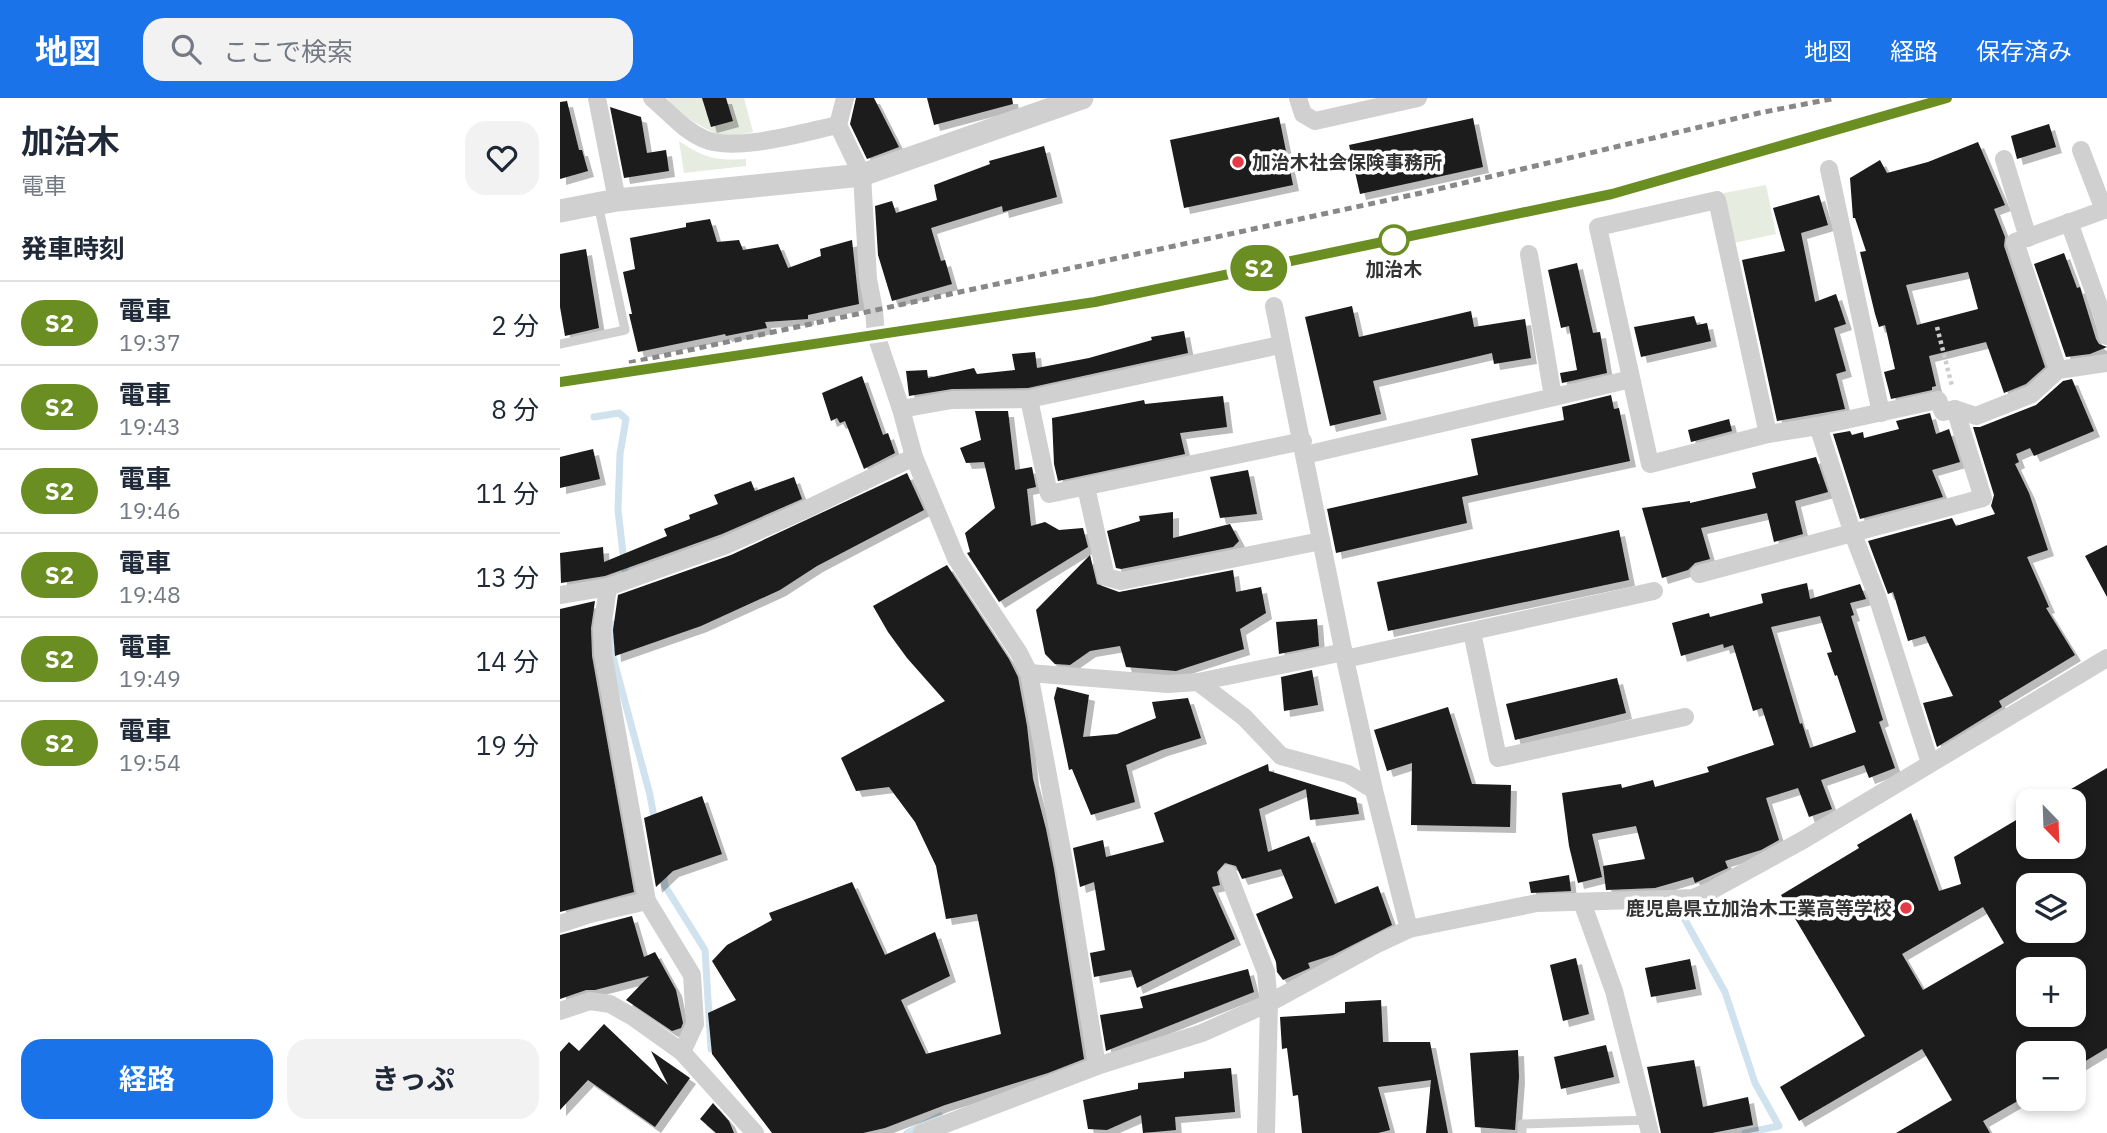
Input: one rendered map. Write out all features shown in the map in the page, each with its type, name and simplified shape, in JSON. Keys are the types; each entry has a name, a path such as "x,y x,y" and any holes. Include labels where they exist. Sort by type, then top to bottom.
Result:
{"street":[{"path":"597,98 607,201"},
{"path":"652,98 684,127 719,144 737,144 838,125"},
{"path":"845,98 838,125 862,175 867,279 876,335 914,457 956,558 1019,653 1029,673 1065,867 1097,1066"},
{"path":"560,211 607,201 862,175 1082,98"},
{"path":"1298,98 1303,114 1315,121 1418,98"},
{"path":"2058,370 2015,242 2106,210 2081,150"},
{"path":"2004,159 2028,238"},
{"path":"1829,169 1881,413"},
{"path":"1768,434 1717,200 1598,227 1650,464 1768,434 1937,400 1943,412 1955,409 1976,416 2032,394 2058,370 2107,362"},
{"path":"2069,222 2104,320 2107,336"},
{"path":"1530,254 1553,397"},
{"path":"1274,306 1344,655 1409,929"},
{"path":"901,409 952,400 1029,400 1280,345"},
{"path":"1029,400 1049,494 1304,448 1632,379"},
{"path":"1699,574 1983,498 1955,409"},
{"path":"1818,426 1853,534 1877,596 1930,764"},
{"path":"560,595 608,587 726,545 914,457"},
{"path":"1086,488 1106,577 1121,581 1321,541"},
{"path":"608,587 602,629 603,654 647,901 692,975 695,1024 682,1052"},
{"path":"1029,673 1168,684 1198,682 1472,632 1654,591"},
{"path":"1472,632 1498,758 1685,717"},
{"path":"922,1133 957,1127 1097,1066 1202,1033 1269,1003 1409,929 1538,902 1693,898 1804,840 2107,658"},
{"path":"1198,682 1244,717 1281,756 1348,774 1374,790"},
{"path":"1228,874 1266,972 1269,1003 1266,1133"},
{"path":"560,924 647,901"},
{"path":"1582,902 1614,991 1649,1126"},
{"path":"560,1011 590,1000 610,1004 633,1017 682,1052 755,1133"}],"lane":[{"path":"560,344 625,330 607,201"},
{"path":"1522,1133 1522,1124 1649,1126"}],"path":[{"path":"1937,327 1952,386 1961,393 1955,409"}],"shaded area":[{"path":"667,98 744,98 753,132 723,138 678,113"},
{"path":"679,141 711,157 746,159 746,166 684,173"},
{"path":"1766,185 1776,234 1734,243 1724,193"}],"building":[{"path":"702,98 726,98 733,121 711,127"},
{"path":"856,98 874,98 899,147 867,159 850,124"},
{"path":"927,98 1012,98 1013,104 934,125"},
{"path":"567,101 579,150 582,150 588,171 560,179 560,102"},
{"path":"610,107 641,117 647,153 666,150 669,171 624,178"},
{"path":"1279,117 1293,185 1184,208 1170,140"},
{"path":"1473,118 1483,167 1360,194 1349,145"},
{"path":"2049,124 2056,147 2017,159 2011,136"},
{"path":"1978,142 2005,205 1994,209 2045,367 2026,384 2004,393 1986,342 1929,356 1936,386 1932,387 1932,390 1891,399 1884,372 1895,369 1885,325 1879,327 1875,314 1860,252 1866,251 1853,218 1850,178 1880,160 1887,173 1928,162","holes":["1968,272 1978,309 1917,325 1906,285"]},
{"path":"1044,146 1057,197 1003,212 1002,206 931,228 941,261 945,260 952,284 892,301 878,255 875,206 892,201 896,213 937,200 934,185 990,164 989,161"},
{"path":"1819,195 1828,225 1801,233 1815,302 1836,294 1846,324 1834,328 1846,371 1836,374 1845,409 1777,421 1742,260 1785,251 1773,208"},
{"path":"710,219 717,242 739,240 743,250 778,244 788,268 821,256 820,249 852,240 859,304 808,315 808,319 765,322 767,328 638,352 623,272 635,269 630,238 686,227 686,223"},
{"path":"586,249 599,328 565,336 560,307 560,254"},
{"path":"2064,253 2077,288 2080,287 2096,339 2099,344 2107,347 2090,354 2066,357 2034,264"},
{"path":"1577,263 1593,333 1600,332 1607,373 1562,383 1560,373 1577,370 1569,326 1561,328 1548,270"},
{"path":"1352,306 1359,337 1471,311 1474,327 1525,319 1531,358 1494,364 1492,353 1373,381 1381,414 1330,426 1305,317"},
{"path":"1694,316 1697,325 1707,323 1711,341 1641,357 1634,327"},
{"path":"1184,331 1188,353 1028,388 952,389 909,396 906,371 927,370 928,378 974,368 977,374 1015,370 1012,354 1035,352 1037,368 1089,358 1152,340 1151,337"},
{"path":"862,376 883,435 888,433 895,453 864,469 845,421 840,423 837,418 831,421 822,393"},
{"path":"2072,379 2094,431 2034,456 2030,448 2016,454 2019,462 2015,464 2029,493 2048,550 2027,557 2049,607 2046,608 2075,655 1999,701 2002,707 1937,747 1923,703 1953,696 1925,636 1908,641 1893,592 1888,594 1868,541 1952,518 1956,526 1995,514 1991,506 1994,495 1973,427 1980,427 2036,405 2063,381"},
{"path":"1611,395 1614,409 1619,408 1630,461 1462,497 1467,523 1336,553 1327,509 1478,475 1471,439 1564,420 1562,407"},
{"path":"1223,396 1227,427 1180,433 1185,454 1058,481 1054,464 1052,418 1144,400 1145,404"},
{"path":"975,411 1008,411 1015,470 1032,467 1036,487 1027,489 1031,526 1045,522 1059,530 1083,528 1088,547 999,602 967,553 970,552 965,533 995,508 984,462 966,463 960,448 981,440"},
{"path":"1930,413 1936,434 1949,429 1960,462 1932,470 1943,497 1860,519 1833,434 1850,431 1852,435 1863,432 1864,438 1899,429 1896,421"},
{"path":"1729,419 1732,431 1691,442 1688,430"},
{"path":"593,449 600,479 560,488 560,457"},
{"path":"1816,457 1828,492 1795,501 1803,534 1774,542 1767,513 1701,528 1710,559 1695,563 1688,570 1662,578 1642,508 1690,503 1756,488 1752,473"},
{"path":"1248,470 1257,514 1220,518 1210,477"},
{"path":"907,473 924,510 817,566 780,590 701,626 615,656 613,630 618,595 731,555"},
{"path":"794,477 802,499 722,534 605,576 561,583 560,553 603,547 604,562 667,536 664,529 690,519 689,515 718,504 714,495 751,481 755,491"},
{"path":"1173,512 1173,538 1230,524 1239,541 1233,547 1116,568 1107,531 1140,521 1139,516"},
{"path":"1619,530 1629,580 1388,631 1377,582"},
{"path":"2107,545 2107,597 2085,556"},
{"path":"1090,555 1097,584 1119,592 1233,570 1236,592 1261,587 1266,613 1240,629 1244,649 1176,671 1126,667 1120,646 1090,651 1070,665 1055,664 1045,654 1036,610"},
{"path":"947,565 1018,677 1033,779 1054,869 1084,1059 885,1128 863,1133 772,1133 712,1054 708,1013 736,1000 712,961 727,945 772,920 769,913 852,882 885,955 935,932 950,976 901,1000 926,1054 1001,1034 977,914 946,919 936,866 915,822 889,787 856,791 841,758 945,701 907,658 873,606"},
{"path":"1807,583 1810,599 1860,584 1866,599 1850,603 1854,615 1851,616 1883,720 1879,722 1895,768 1869,778 1864,765 1821,780 1832,809 1809,817 1798,788 1766,798 1779,840 1761,850 1725,861 1728,868 1695,883 1693,877 1655,888 1606,890 1603,866 1645,859 1636,826 1592,834 1602,877 1578,883 1569,846 1562,793 1621,784 1622,788 1653,780 1655,787 1709,772 1707,767 1774,745 1762,708 1753,711 1733,645 1724,648 1723,644 1681,656 1672,623 1709,613 1710,617 1763,603 1761,594","holes":["1820,616 1832,652 1827,653 1856,732 1810,748 1802,723 1800,724 1771,627"]},
{"path":"595,601 591,628 592,656 634,892 560,912 560,609"},
{"path":"1317,619 1319,646 1279,654 1276,622"},
{"path":"1312,670 1318,705 1284,711 1281,677"},
{"path":"1617,678 1626,713 1515,740 1506,704"},
{"path":"1057,687 1089,695 1083,737 1117,734 1156,718 1152,702 1188,698 1201,738 1126,765 1135,802 1091,815 1072,769 1069,770 1054,698"},
{"path":"1448,707 1472,784 1511,785 1510,827 1411,825 1412,763 1387,771 1374,730"},
{"path":"1268,764 1269,771 1356,798 1359,814 1310,820 1306,789 1259,809 1268,852 1309,836 1335,904 1378,886 1392,925 1333,955 1308,963 1310,968 1283,980 1277,972 1276,962 1256,914 1293,898 1281,869 1242,879 1236,866 1225,863 1217,872 1220,885 1212,887 1235,939 1137,988 1131,970 1094,977 1090,953 1105,950 1094,882 1080,887 1073,848 1103,840 1106,857 1164,842 1154,813"},
{"path":"2107,768 2107,1048 2086,1061 2086,1041 2016,1041 2016,1102 1983,1121 1990,1133 1896,1133 1952,1100 1922,1049 1799,1121 1780,1087 1865,1036 1781,895 1911,813 1939,891 1961,884 1954,857 2016,820 2016,859 2086,859 2086,789 2071,789","holes":["1983,907 2004,943 1923,990 1902,954"]},
{"path":"702,796 722,854 673,871 656,887 644,818"},
{"path":"1569,875 1571,891 1531,893 1529,882"},
{"path":"632,916 644,957 655,952 676,990 683,1023 681,1028 672,1031 626,1000 649,976 586,990 560,999 560,935"},
{"path":"1576,958 1589,1014 1563,1021 1550,965"},
{"path":"1690,959 1696,989 1651,997 1645,968"},
{"path":"1248,969 1254,992 1106,1051 1100,1015 1143,1008 1140,997"},
{"path":"1381,1000 1383,1042 1430,1042 1448,1133 1426,1133 1431,1080 1378,1087 1390,1130 1378,1133 1302,1133 1298,1095 1293,1096 1287,1048 1282,1049 1280,1017 1345,1013 1345,1002"},
{"path":"604,1024 668,1085 651,1051 690,1078 655,1127 588,1080 560,1110 560,1052 569,1042 579,1051"},
{"path":"1606,1045 1614,1077 1561,1089 1554,1057"},
{"path":"1518,1050 1515,1130 1475,1127 1470,1053"},
{"path":"1694,1060 1703,1107 1748,1097 1753,1125 1712,1133 1661,1133 1647,1067"},
{"path":"1231,1068 1235,1112 1175,1117 1176,1130 1143,1133 1141,1115 1107,1130 1088,1129 1083,1100 1138,1089 1138,1083 1184,1078 1184,1072"},
{"path":"713,1103 729,1121 734,1133 716,1133 700,1119"}],"waterway":[{"path":"594,417 619,413 626,419 620,454 618,510 625,571"},
{"path":"614,624 610,646 655,823"},
{"path":"663,873 665,886 705,950 711,1049"},
{"path":"1685,913 1685,920 1725,992 1755,1083 1779,1126 1745,1133"},
{"path":"907,1133 940,1116"}],"railway":[{"path":"629,363 1421,193 1759,113 1836,98"},
{"path":"560,382 1095,302 1612,194 1947,98"}],"train":[{"name":"S2","path":"560,382 1095,302 1612,194 1947,98"}],"place":[{"name":"加治木社会保険事務所","path":"1238,162"},
{"name":"加治木","path":"1394,240"},
{"name":"鹿児島県立加治木工業高等学校","path":"1906,908"}]}
